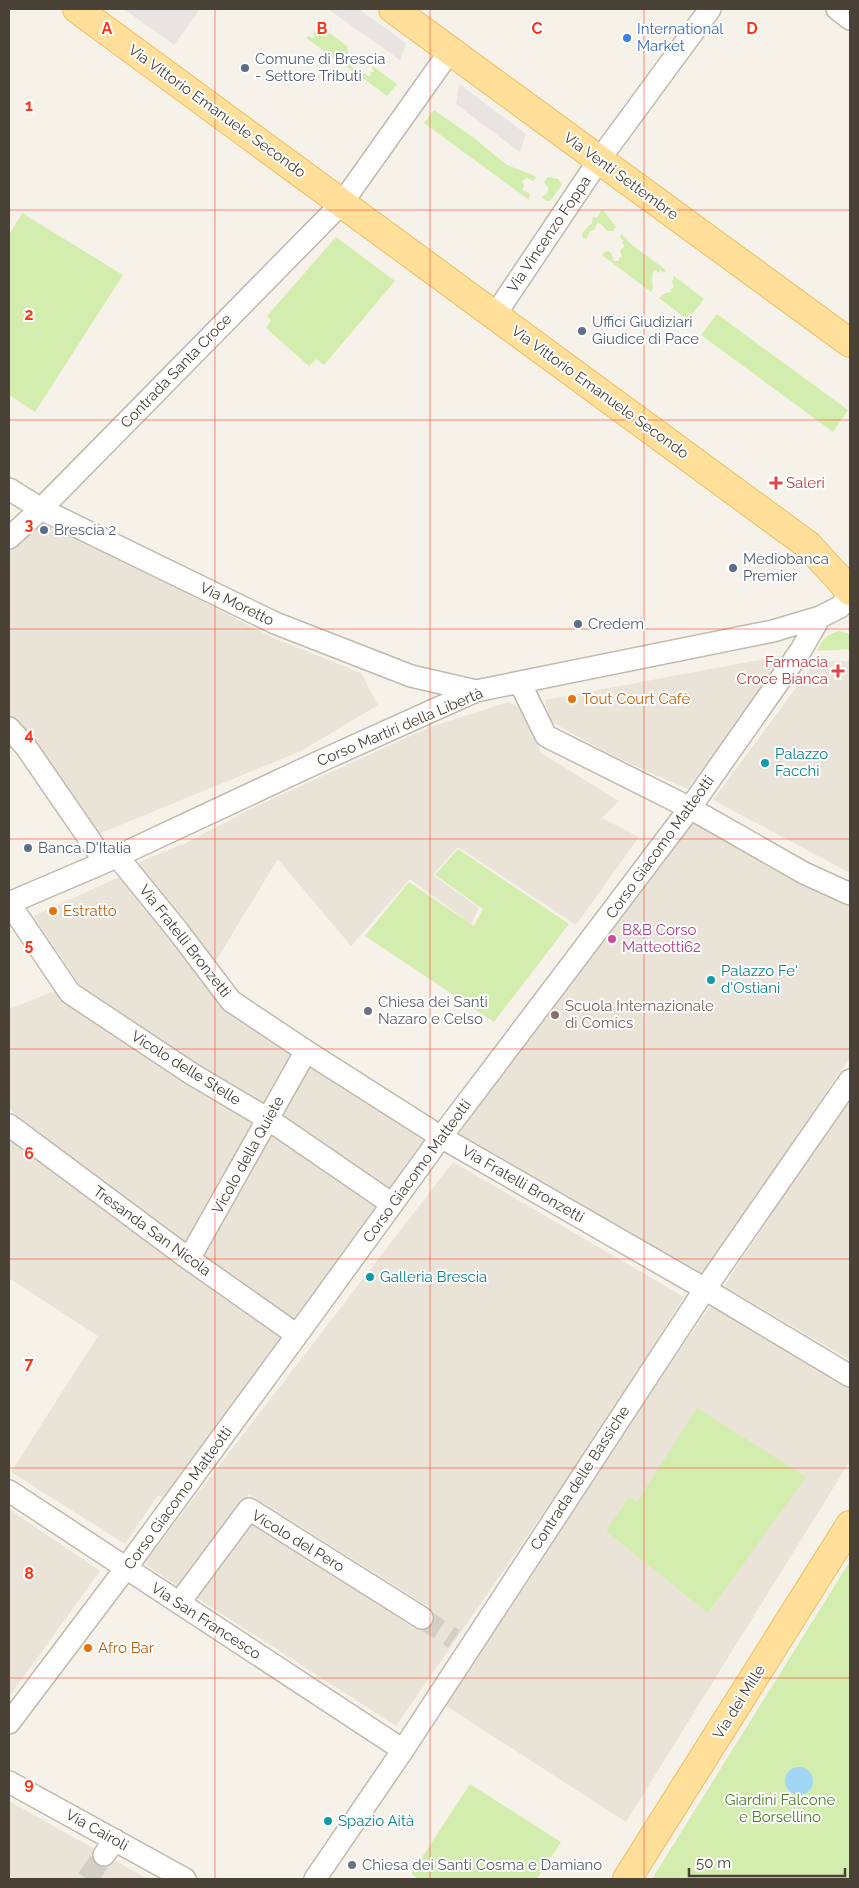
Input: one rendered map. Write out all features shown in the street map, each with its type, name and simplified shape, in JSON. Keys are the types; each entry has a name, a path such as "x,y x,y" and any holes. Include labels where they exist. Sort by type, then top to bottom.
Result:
{"main road":[{"name":"Via Venti Settembre","path":"392,9 850,343"},
{"name":"Via Vittorio Emanuele Secondo","path":"90,12 342,203 808,545 847,597"},
{"name":"Via dei Mille","path":"627,1879 850,1525"}],"street":[{"name":"Via Vincenzo Foppa","path":"495,315 599,160 710,9"},
{"path":"837,9 850,19"},
{"path":"342,203 450,51"},
{"name":"Contrada Santa Croce","path":"9,538 41,509 342,203"},
{"name":"Via Moretto","path":"9,489 41,509 275,623 410,676 476,691"},
{"name":"Corso Martiri della Libertà","path":"9,903 111,859 476,691 766,633 820,617 847,597"},
{"name":"Corso Giacomo Matteotti","path":"9,1723 298,1336 441,1137 690,808 801,650 820,617"},
{"path":"520,683 546,736 690,808 804,873 850,894"},
{"name":"Via Fratelli Bronzetti","path":"9,728 26,747 111,859 178,930 231,1001 306,1052 441,1137 705,1289 850,1376"},
{"name":"Vicolo delle Stelle","path":"9,903 70,993 192,1074 268,1119 392,1204"},
{"name":"Vicolo della Quiete","path":"189,1259 306,1052"},
{"name":"Contrada delle Bassiche","path":"315,1879 403,1750 462,1643 850,1080"},
{"name":"Tresanda San Nicola","path":"9,1124 189,1259 298,1336"},
{"name":"Via San Francesco","path":"9,1491 403,1750"},
{"name":"Vicolo del Pero","path":"179,1603 249,1508 422,1618"},
{"name":"Via Cairoli","path":"9,1782 109,1848 185,1879"}],"shaded area":[{"path":"124,9 200,9 174,45"},
{"path":"328,9 359,9 406,43 400,60"},
{"path":"459,84 526,134 520,152 456,104"},
{"path":"42,518 271,637 361,673 378,705 301,751 96,835 9,721 9,549"},
{"path":"790,654 687,789 607,753 550,721 545,700"},
{"path":"850,661 850,873 713,800 815,662"},
{"path":"508,702 522,709 541,753 619,801 602,818 639,837 576,925 458,847 433,875 479,908 471,924 410,879 351,946 278,859 215,962 137,863 186,843 257,806 430,727"},
{"name":"Palazzo Fe' d'Ostiani","path":"696,815 850,903 850,1057 698,1282 458,1133"},
{"path":"122,876 226,1011 433,1139 294,1327 184,1248 9,1109 9,1009 78,982 33,916"},
{"path":"850,1095 850,1360 724,1286"},
{"path":"9,1131 287,1335 164,1499 158,1495 125,1544 11,1472 98,1336 9,1278"},
{"path":"453,1162 684,1297 597,1435 396,1726 194,1596 251,1520 414,1628 429,1607 249,1494 177,1586 144,1563"},
{"path":"710,1306 850,1386 850,1461 626,1822 440,1702"},
{"path":"9,1509 100,1571 9,1697"},
{"path":"9,1801 148,1879 9,1879"}],"green space":[{"path":"319,25 347,46 349,62 354,72 306,38 309,36 315,39 313,32 319,30"},
{"path":"371,65 397,84 387,96 360,76 364,73 371,76 370,72 374,72"},
{"path":"434,110 474,138 507,165 535,176 536,178 533,181 527,178 522,181 524,185 522,190 530,194 529,200 424,123"},
{"path":"548,177 558,179 562,185 550,201 546,201 542,197 548,192 544,182"},
{"path":"601,210 616,227 613,231 607,231 601,224 597,223 586,239 583,238 582,234 592,224 594,217 597,218"},
{"path":"22,213 123,275 35,412 9,395 9,235"},
{"path":"621,233 632,245 666,270 664,273 660,270 658,273 656,270 653,272 653,288 651,292 602,255 604,252 609,251 614,261 619,261 619,258 622,257 620,250 625,246 622,243 624,241 620,238"},
{"path":"336,237 395,281 324,365 316,359 309,366 266,328 271,320 267,316"},
{"path":"674,276 704,299 688,320 659,298 665,293 672,292 670,290 674,287 672,282"},
{"path":"717,314 848,410 833,432 701,335"},
{"path":"839,631 850,634 850,649 817,651 825,638"},
{"path":"458,849 569,924 494,1022 365,936 409,882 474,926 483,909 435,875"},
{"path":"697,1408 806,1477 708,1613 606,1531 629,1497 637,1502"},
{"name":"Giardini Falcone e Borsellino","path":"850,1561 850,1879 652,1879"},
{"path":"470,1784 561,1842 537,1879 419,1879 411,1874"}],"water":[{"path":"799,1767 809,1771 813,1781 809,1791 799,1795 789,1791 785,1781 789,1771"}],"tunnel":[{"path":"422,1618 454,1639"},
{"path":"87,1879 104,1855"}],"place":[{"name":"International Market","path":"627,38"},
{"name":"Comune di Brescia - Settore Tributi","path":"245,68"},
{"name":"Uffici Giudiziari Giudice di Pace","path":"582,331"},
{"name":"Saleri","path":"776,483"},
{"name":"Brescia 2","path":"44,530"},
{"name":"Mediobanca Premier","path":"733,568"},
{"name":"Credem","path":"578,624"},
{"name":"Farmacia Croce Bianca","path":"838,671"},
{"name":"Tout Court Cafè","path":"572,699"},
{"name":"Palazzo Facchi","path":"765,763"},
{"name":"Banca D'Italia","path":"28,848"},
{"name":"Estratto","path":"53,911"},
{"name":"B&B Corso Matteotti62","path":"612,939"},
{"name":"Palazzo Fe' d'Ostiani","path":"711,980"},
{"name":"Chiesa dei Santi Nazaro e Celso","path":"368,1011"},
{"name":"Scuola Internazionale di Comics","path":"555,1015"},
{"name":"Galleria Brescia","path":"370,1277"},
{"name":"Afro Bar","path":"88,1648"},
{"name":"Spazio Aità","path":"328,1821"},
{"name":"Chiesa dei Santi Cosma e Damiano","path":"352,1865"}]}
